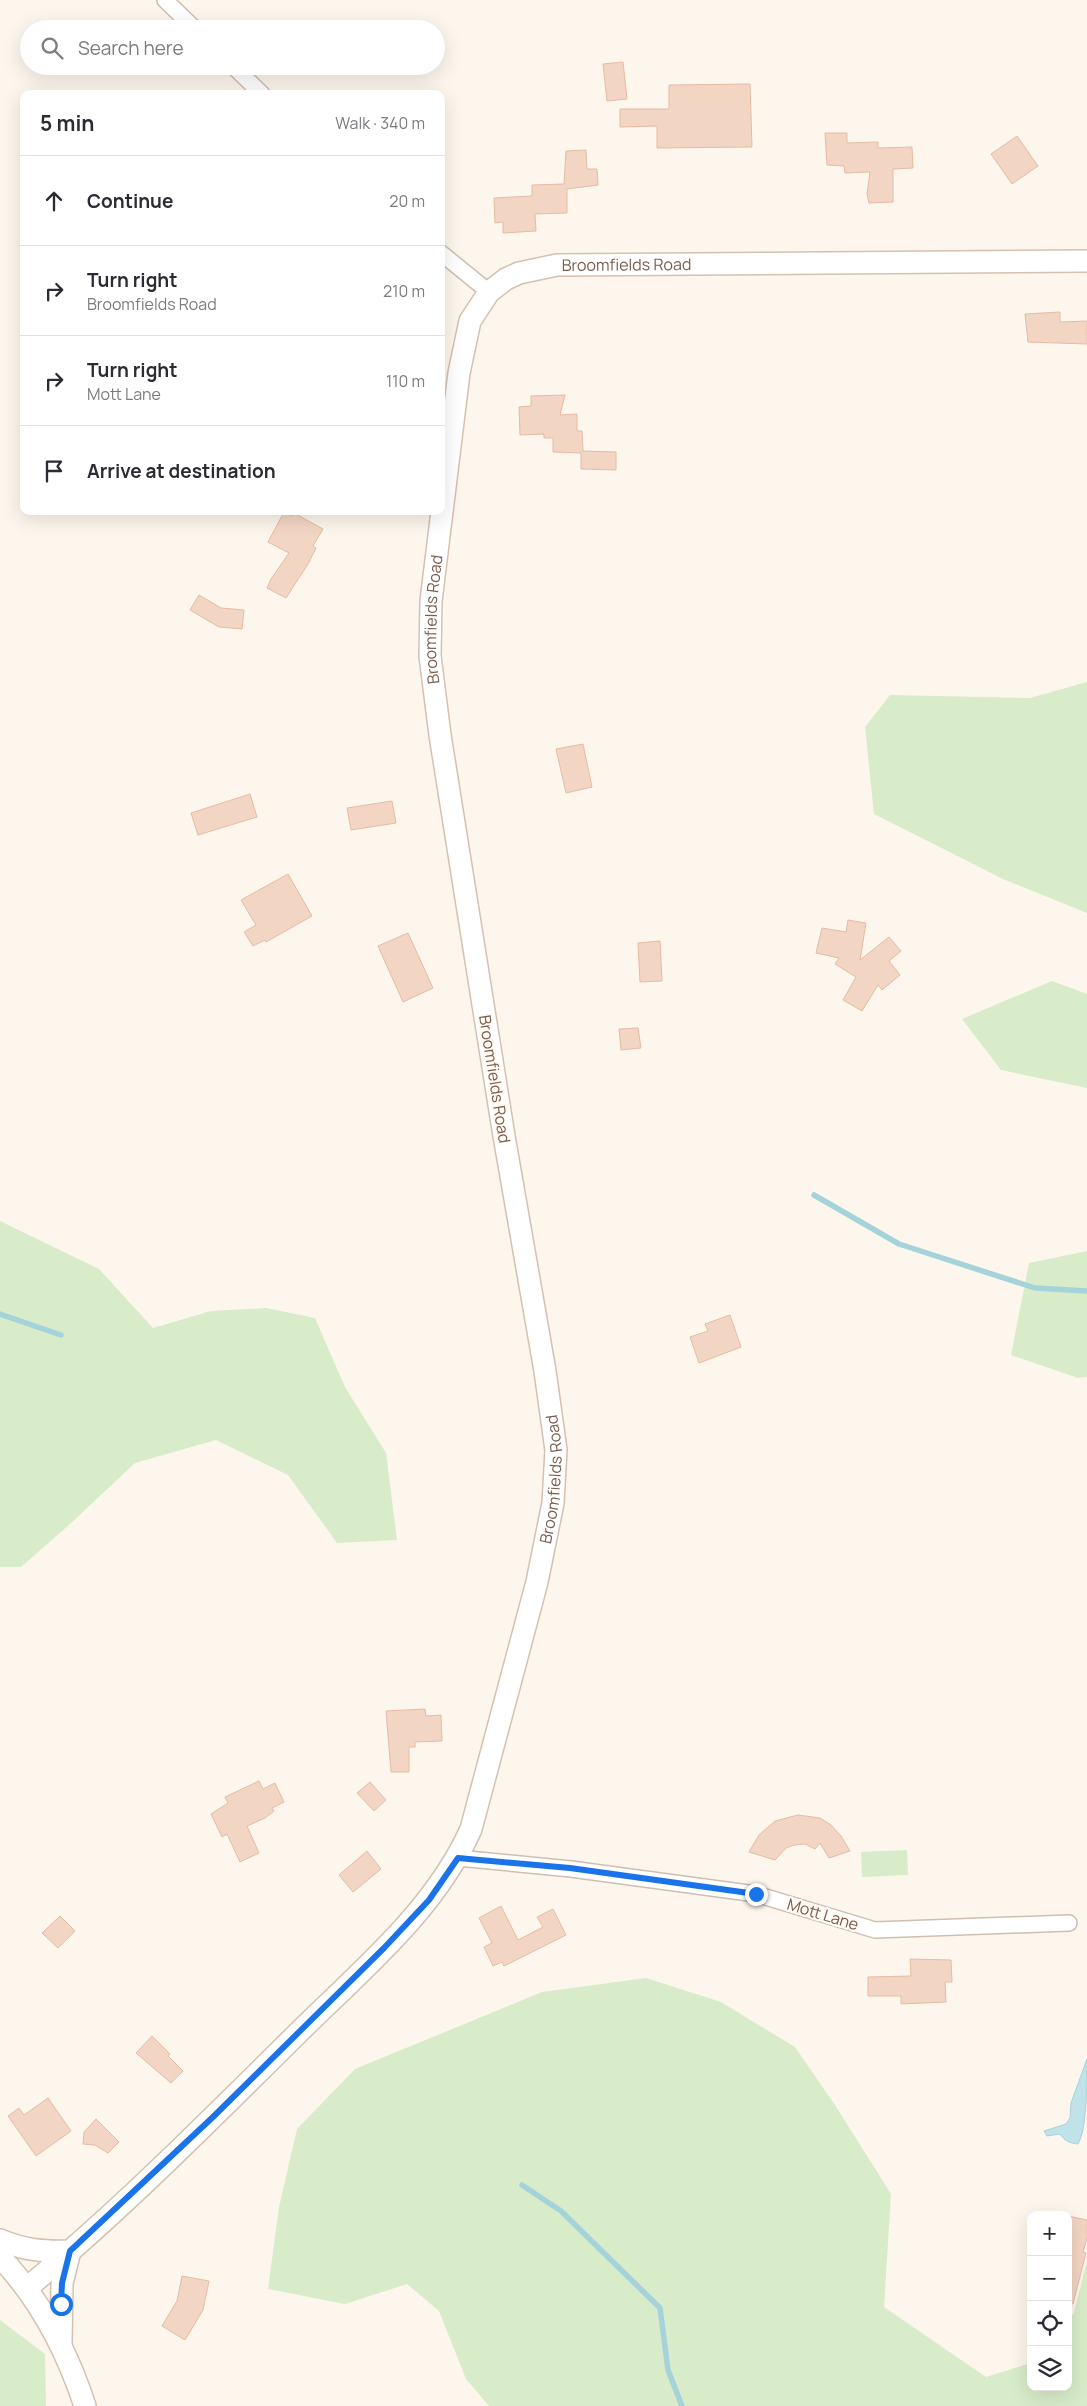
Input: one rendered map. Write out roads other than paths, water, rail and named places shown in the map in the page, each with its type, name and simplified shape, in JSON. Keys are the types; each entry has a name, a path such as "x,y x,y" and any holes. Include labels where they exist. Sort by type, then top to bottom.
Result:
{"street":[{"path":"165,0 186,20"},
{"path":"242,75 258,90"},
{"path":"445,256 489,292"},
{"name":"Broomfields Road","path":"445,485 459,373 470,321 489,292 519,273 557,265 1087,261"},
{"name":"Broomfields Road","path":"28,2287 70,2251 213,2117 384,1948 429,1900 458,1858 471,1829 537,1582 552,1503 556,1458 545,1371 493,1067 440,735 430,656 434,573 441,515"},
{"name":"Mott Lane","path":"458,1858 570,1868 756,1894 875,1930 1070,1923"},
{"path":"0,2240 27,2250 42,2252 70,2251 62,2283 61,2344"},
{"path":"0,2257 28,2287 61,2344 85,2406"}],"water":[{"path":"1087,2059 1085,2116 1078,2144 1068,2141 1060,2134 1047,2136 1044,2131 1066,2124 1070,2118 1071,2103"}],"waterway":[{"path":"814,1195 899,1244 1035,1288 1087,1291"},
{"path":"0,1314 61,1335"},
{"path":"522,2185 561,2211 660,2308 668,2370 682,2406"}]}
